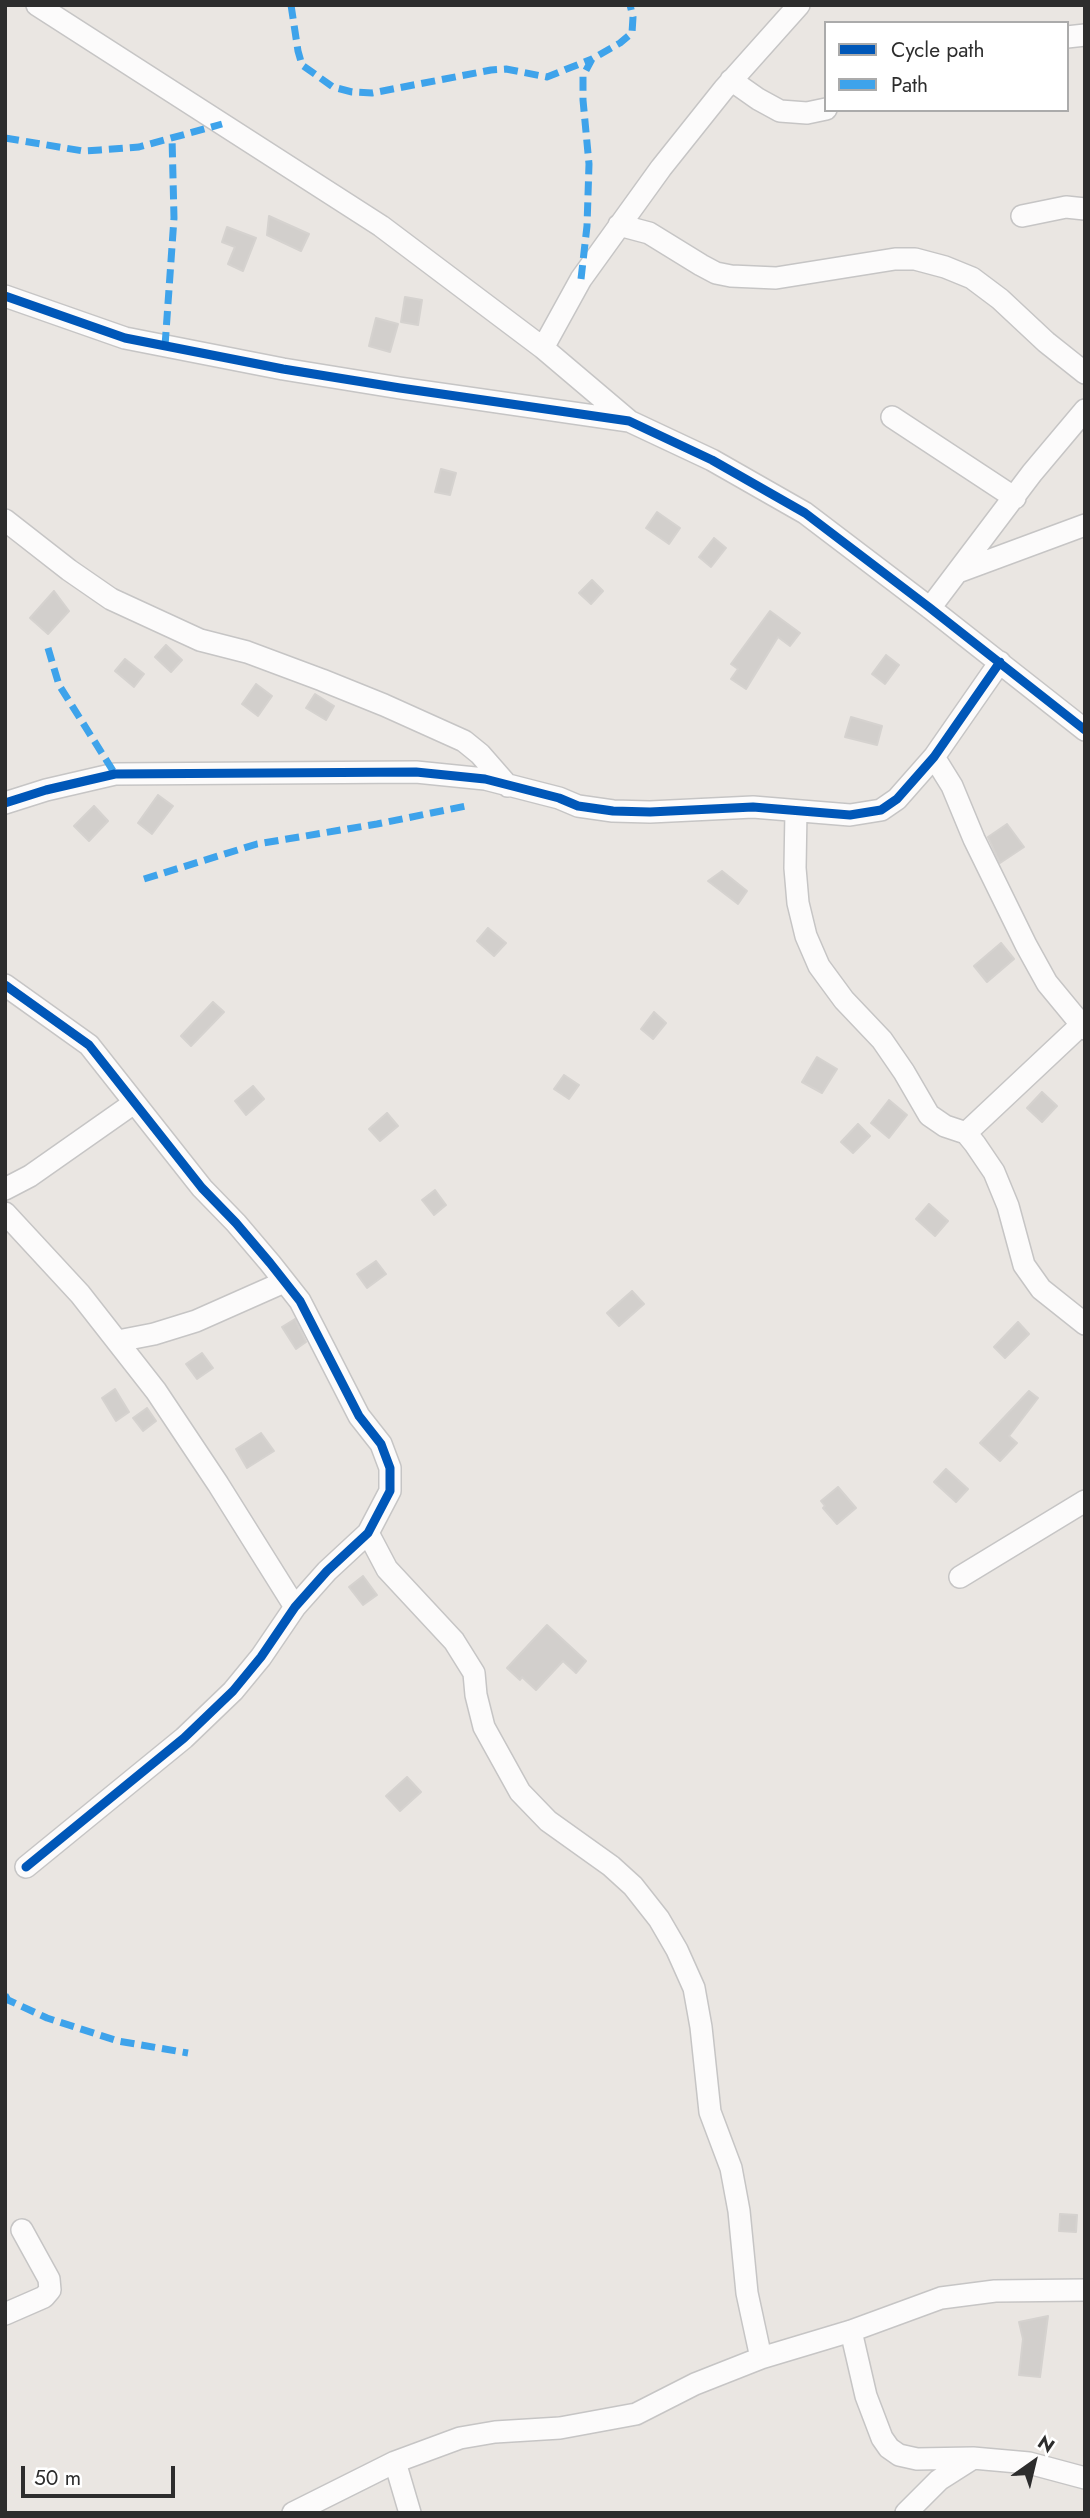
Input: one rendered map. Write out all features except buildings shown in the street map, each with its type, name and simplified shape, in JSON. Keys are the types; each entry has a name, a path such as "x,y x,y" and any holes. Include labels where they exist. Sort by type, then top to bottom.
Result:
{"street":[{"path":"37,5 381,226 543,348 629,421 712,460 806,513 1085,730"},
{"path":"543,348 581,279 661,168 732,80 799,5"},
{"path":"732,80 780,111 807,113 824,109"},
{"path":"1022,216 1066,207 1085,209"},
{"path":"619,225 649,233 716,273 731,276 776,278 895,259 915,259 945,267 972,278 1000,299 1046,342 1085,373"},
{"path":"5,296 138,341 283,369 629,421"},
{"path":"930,608 1032,473 1085,410"},
{"path":"892,417 1015,498"},
{"path":"5,520 111,599 200,640 247,652 322,680 464,741 480,754 508,786"},
{"path":"958,572 1085,525"},
{"path":"5,803 46,790 115,774 416,772 485,779 559,798 578,806 613,811 753,807 850,815 881,810 897,799 934,757 1000,662"},
{"path":"934,757 952,786 974,839 1031,955 1047,983 1083,1027 966,1133"},
{"path":"796,811 794,868 798,903 806,936 819,966 844,1000 882,1040 929,1115 945,1126 966,1133 994,1172 1008,1206 1024,1265 1041,1289 1085,1324"},
{"path":"5,985 89,1045 202,1188 236,1223 300,1301 359,1416 381,1444 390,1468 390,1491 368,1533 327,1571 296,1607 261,1657 223,1700 184,1738 26,1867"},
{"path":"5,1189 30,1176 134,1103"},
{"path":"5,1213 80,1294 118,1341 178,1423 296,1607"},
{"path":"118,1341 154,1334 196,1321 284,1282"},
{"path":"960,1577 1085,1501"},
{"path":"368,1533 387,1569 454,1641 474,1673 484,1727 520,1791 548,1821 633,1885 659,1919 677,1950 694,1988 710,2112 733,2179 740,2211 747,2293 761,2358"},
{"path":"5,2314 44,2297 50,2290 49,2279 22,2230"},
{"path":"293,2513 395,2462 460,2438 495,2432 559,2428 636,2414 695,2384 761,2358 941,2298 995,2291 1085,2290"},
{"path":"851,2330 866,2396 882,2438 889,2448 900,2455 917,2459 973,2458 1030,2463 1085,2478"},
{"path":"906,2513 939,2480 973,2458"},
{"path":"395,2462 410,2513"}],"marked path":[{"path":"291,5 302,65 333,87 352,92 372,93 491,70 506,69 547,77 592,59"},
{"path":"581,279 587,226 589,164 583,76 592,59 632,33 633,17 630,5"},
{"path":"5,138 83,151 100,150 139,147 222,124"},
{"path":"165,346 174,218 172,137"},
{"path":"48,648 59,685 115,774"},
{"path":"144,879 257,844 466,806"},
{"path":"5,1995 8,2000 47,2018 118,2041 188,2053"}],"cycle path":[{"path":"5,296 125,338 283,369 629,421 712,460 805,513 1085,730"},
{"path":"5,803 46,790 115,774 416,772 485,779 559,798 578,806 613,811 753,807 850,815 881,810 897,799 934,757 1000,662"},
{"path":"5,985 89,1045 202,1188 270,1263 300,1301 359,1416 381,1444 390,1468 390,1491 368,1533 327,1571 295,1607 261,1657 233,1691 184,1738 26,1867"}]}
